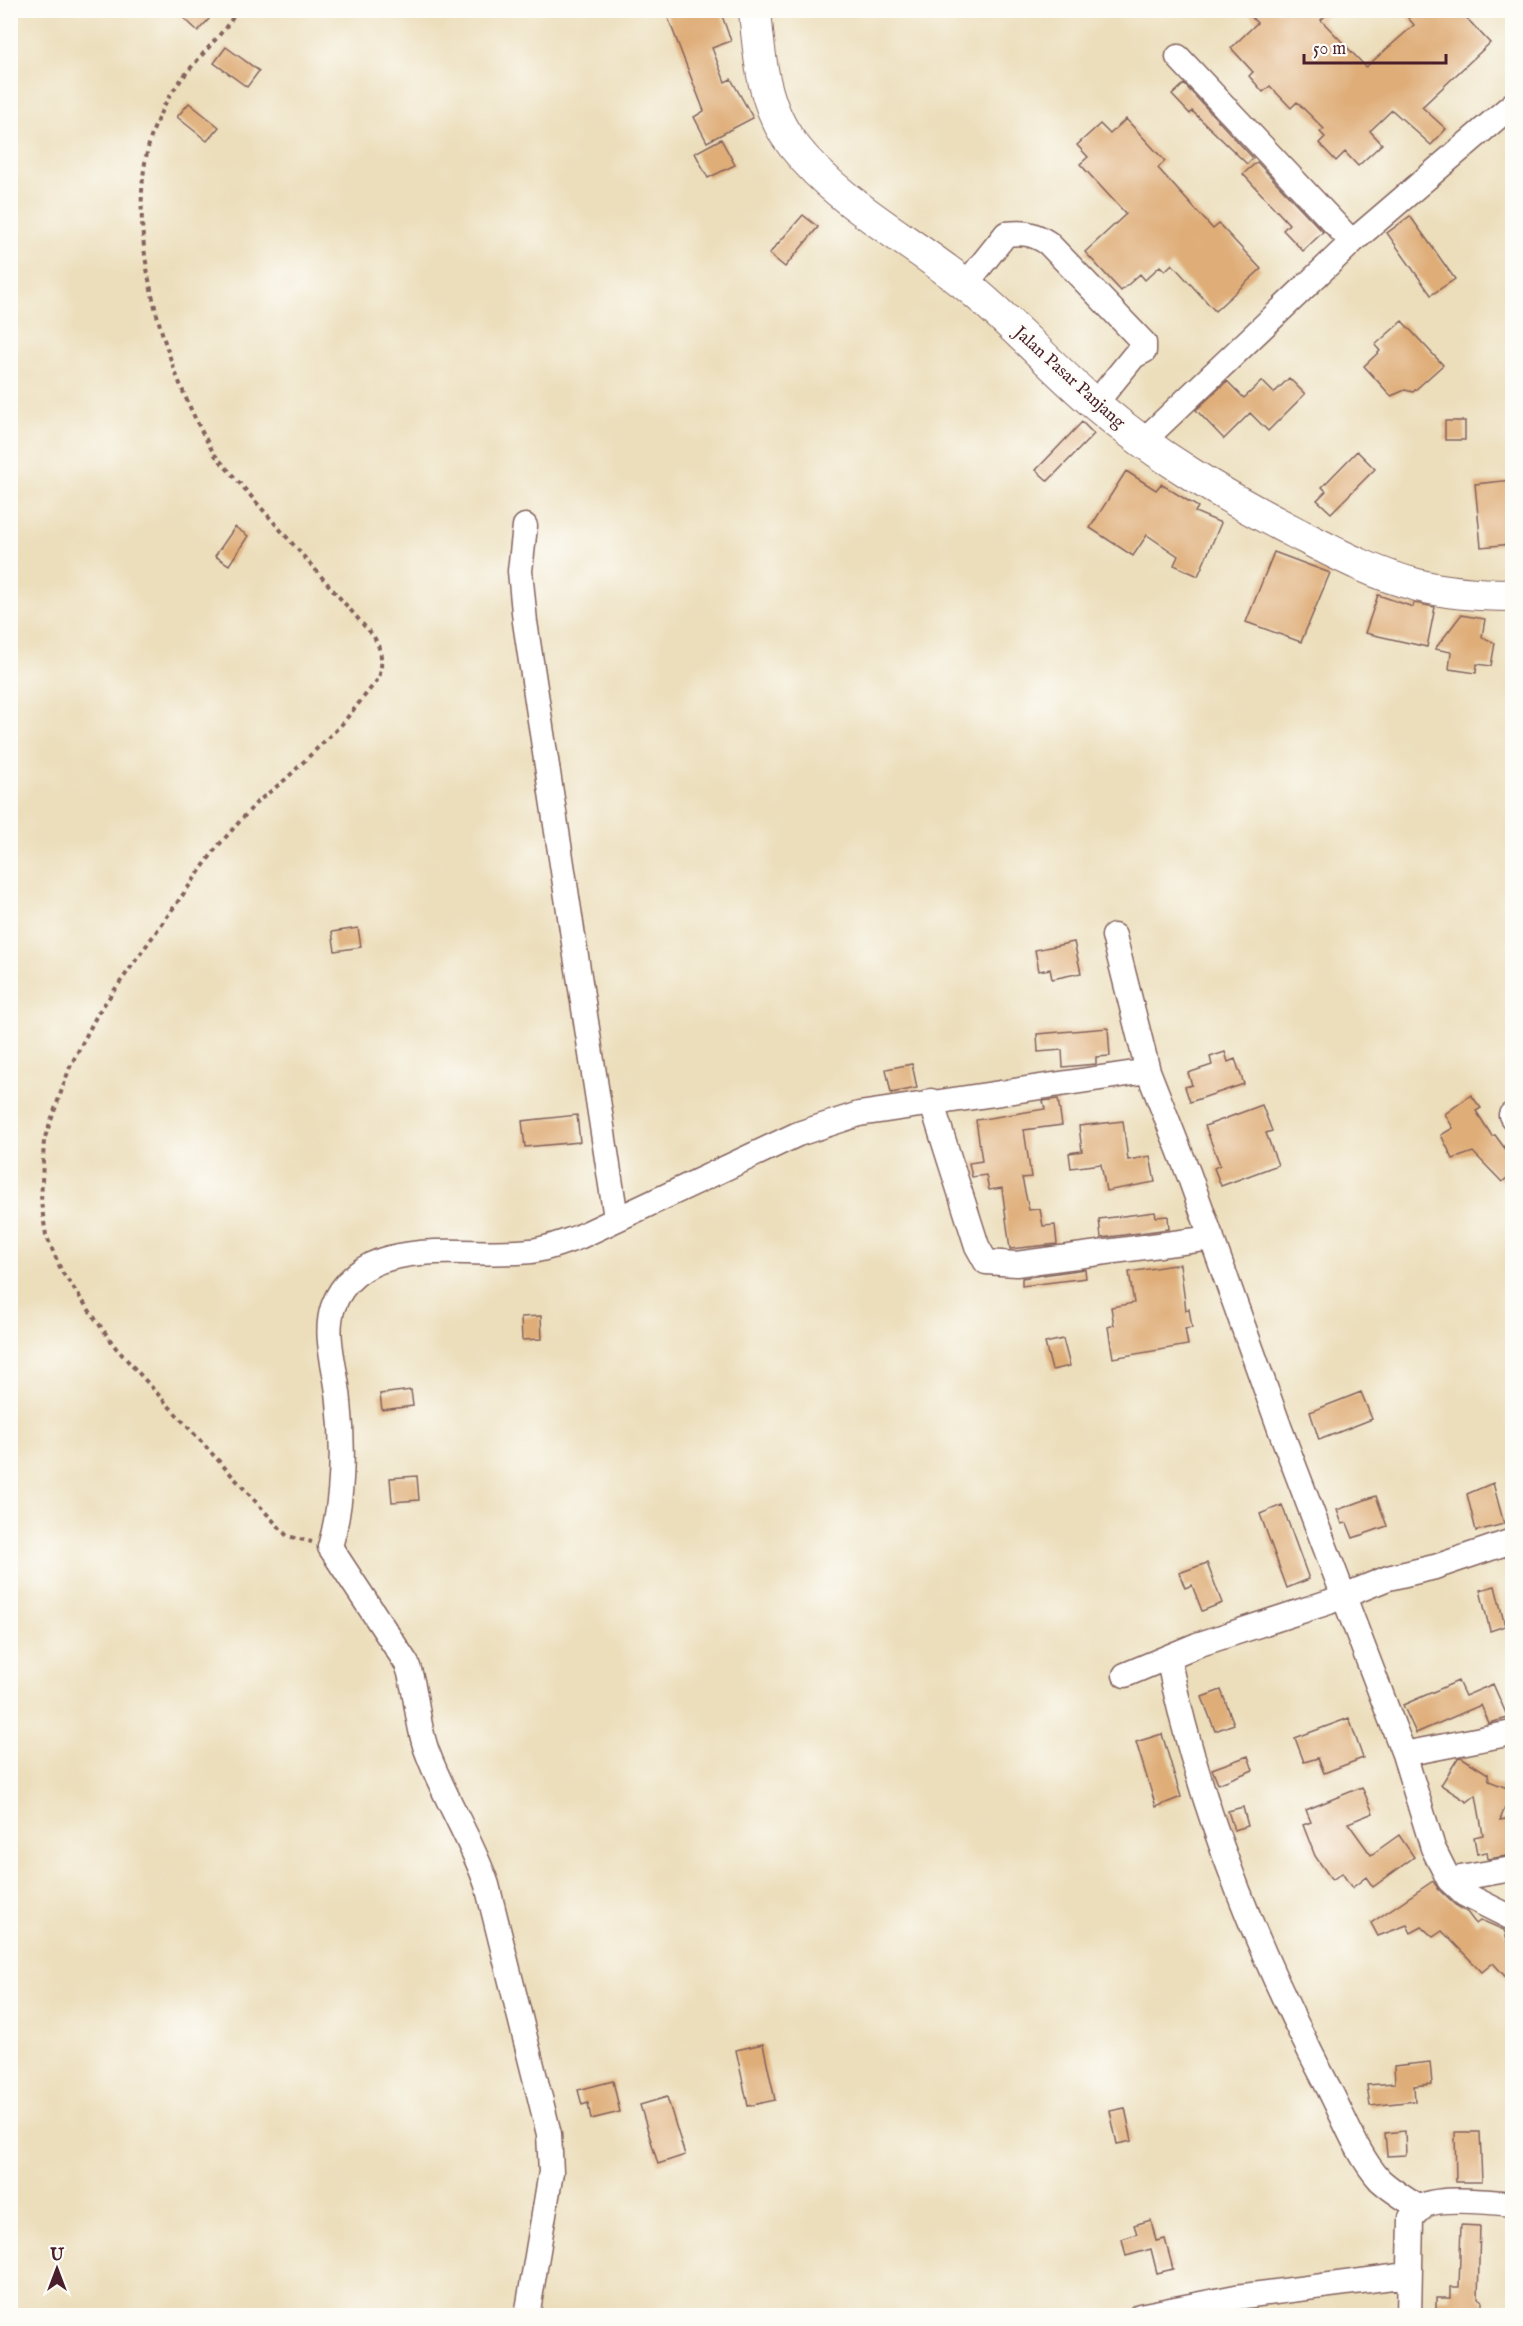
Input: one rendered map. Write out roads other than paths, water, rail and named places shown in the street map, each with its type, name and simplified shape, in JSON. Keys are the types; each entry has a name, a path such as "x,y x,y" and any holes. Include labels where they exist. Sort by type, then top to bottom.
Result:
{"main road":[{"name":"Jalan Pasar Panjang","path":"755,10 759,58 766,93 778,123 793,146 847,197 966,285 1095,404 1142,442 1241,504 1383,575 1454,592 1512,595"}],"street":[{"path":"1179,57 1352,242"},
{"path":"1142,442 1352,242 1512,105"},
{"path":"966,285 1006,234 1023,232 1036,235 1048,243 1144,343 1144,351 1134,356 1095,404"},
{"path":"525,526 520,571 525,622 616,1218"},
{"path":"1114,936 1148,1071 1212,1238 1342,1595 1404,1755 1433,1848 1449,1880 1464,1894 1512,1918"},
{"path":"527,2316 551,2172 549,2134 487,1885 474,1849 428,1756 421,1734 414,1682 407,1664 330,1546 337,1522 342,1489 340,1404 330,1339 333,1307 341,1291 371,1264 392,1257 418,1254 532,1251 579,1237 798,1134 859,1114 932,1101 1148,1071"},
{"path":"932,1101 977,1246 986,1262 1016,1264 1212,1238"},
{"path":"1125,1674 1388,1578 1435,1567 1512,1541"},
{"path":"1168,1657 1204,1798 1250,1927 1304,2040 1364,2155 1380,2179 1421,2209"},
{"path":"1404,1755 1512,1733"},
{"path":"1449,1880 1512,1869"},
{"path":"1408,2316 1407,2275 1411,2218 1431,2204 1461,2202 1512,2204"},
{"path":"1140,2316 1236,2297 1407,2275"}]}
